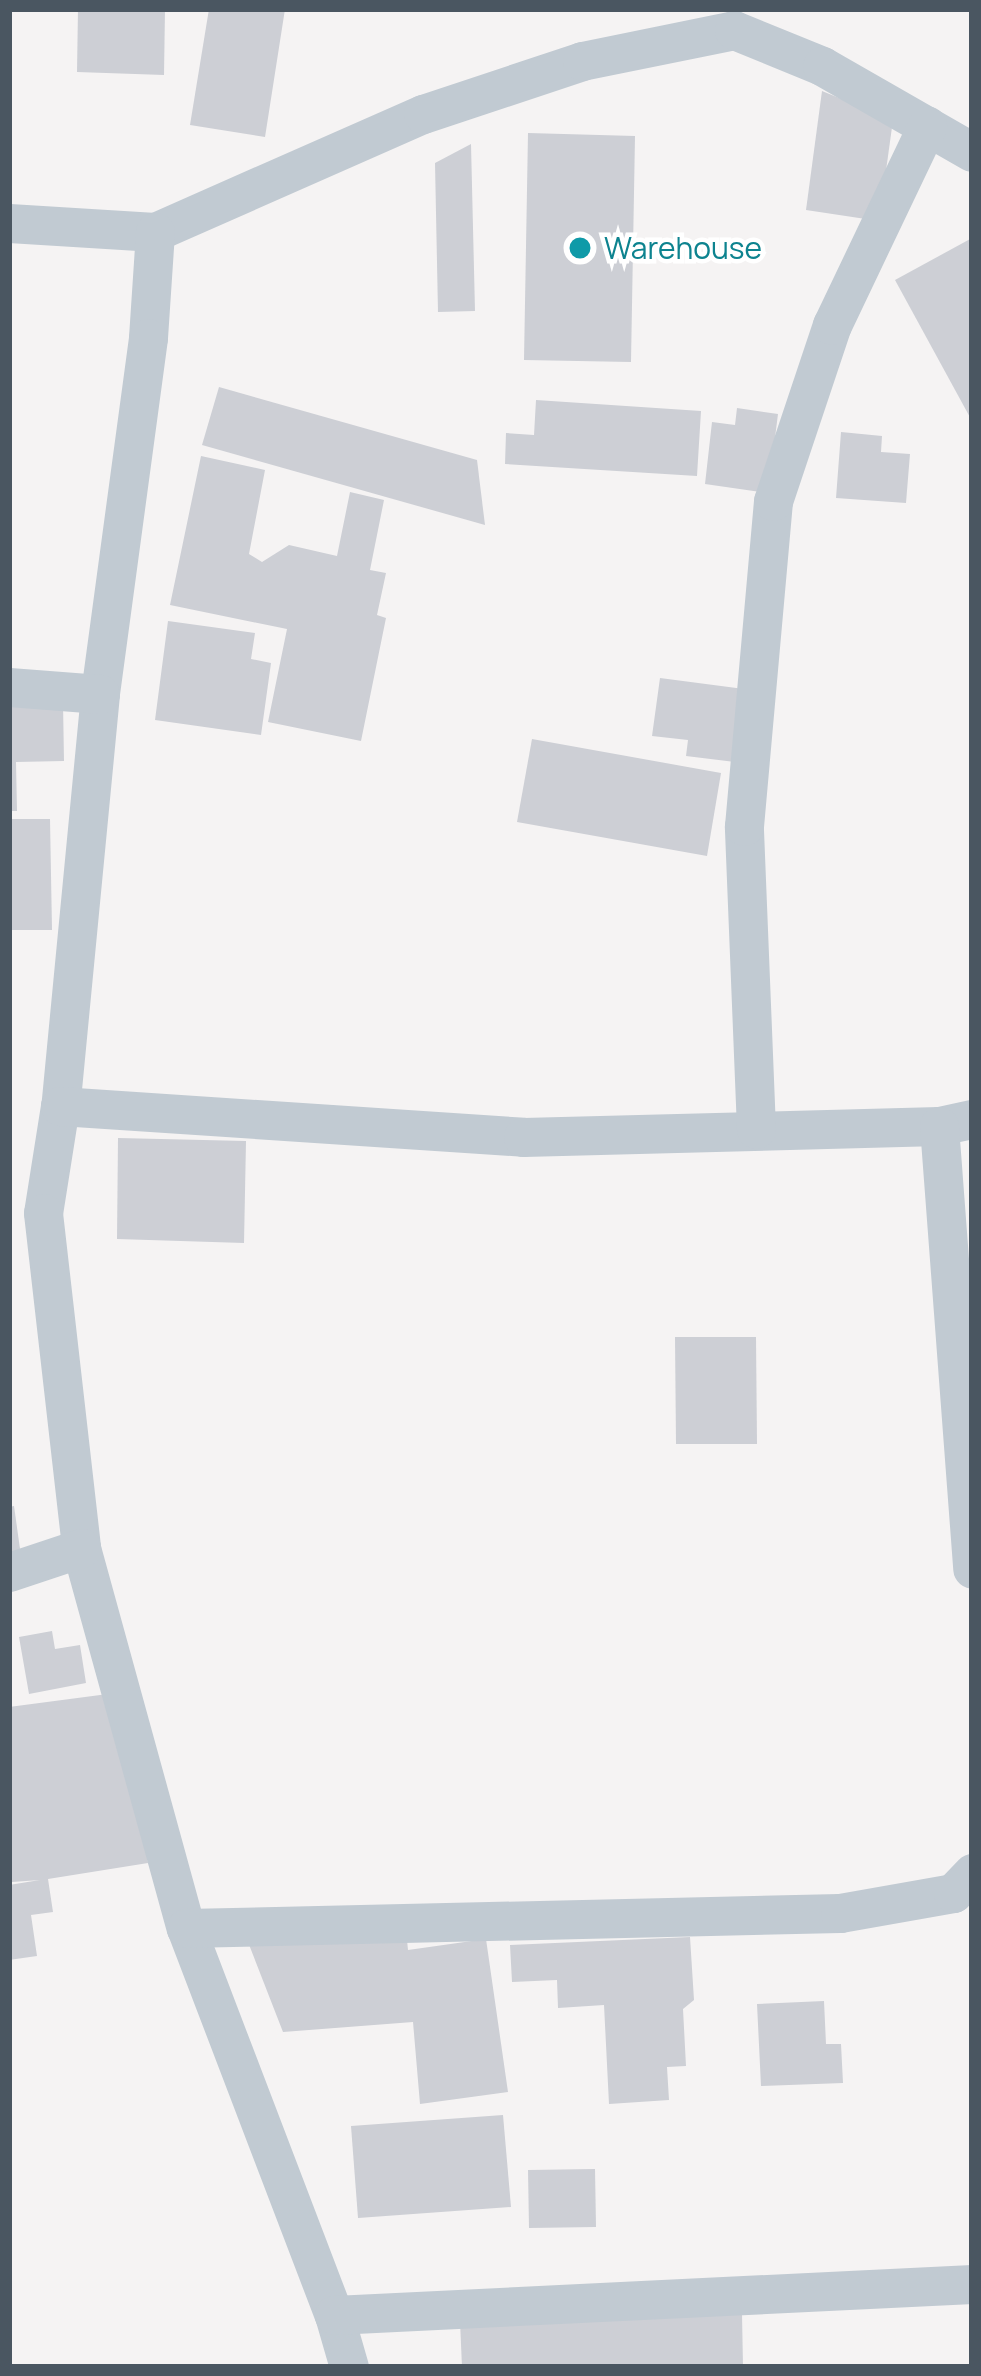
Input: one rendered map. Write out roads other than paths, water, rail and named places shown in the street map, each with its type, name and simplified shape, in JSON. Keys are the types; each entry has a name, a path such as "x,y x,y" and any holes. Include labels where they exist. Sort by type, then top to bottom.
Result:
{"street":[{"path":"9,223 155,232 423,114 582,61 735,20 972,152"},
{"path":"756,1129 744,826 772,501 832,325 927,126"},
{"path":"155,232 148,338 100,694 60,1106 26,1213 81,1548 186,1928 334,2315 349,2367"},
{"path":"9,687 100,694"},
{"path":"60,1106 523,1138 955,1123 972,1569"},
{"path":"9,1572 81,1548"},
{"path":"186,1928 840,1913 953,1893 972,1873"},
{"path":"334,2315 972,2284"}],"place":[{"name":"Warehouse","path":"580,248"}]}
